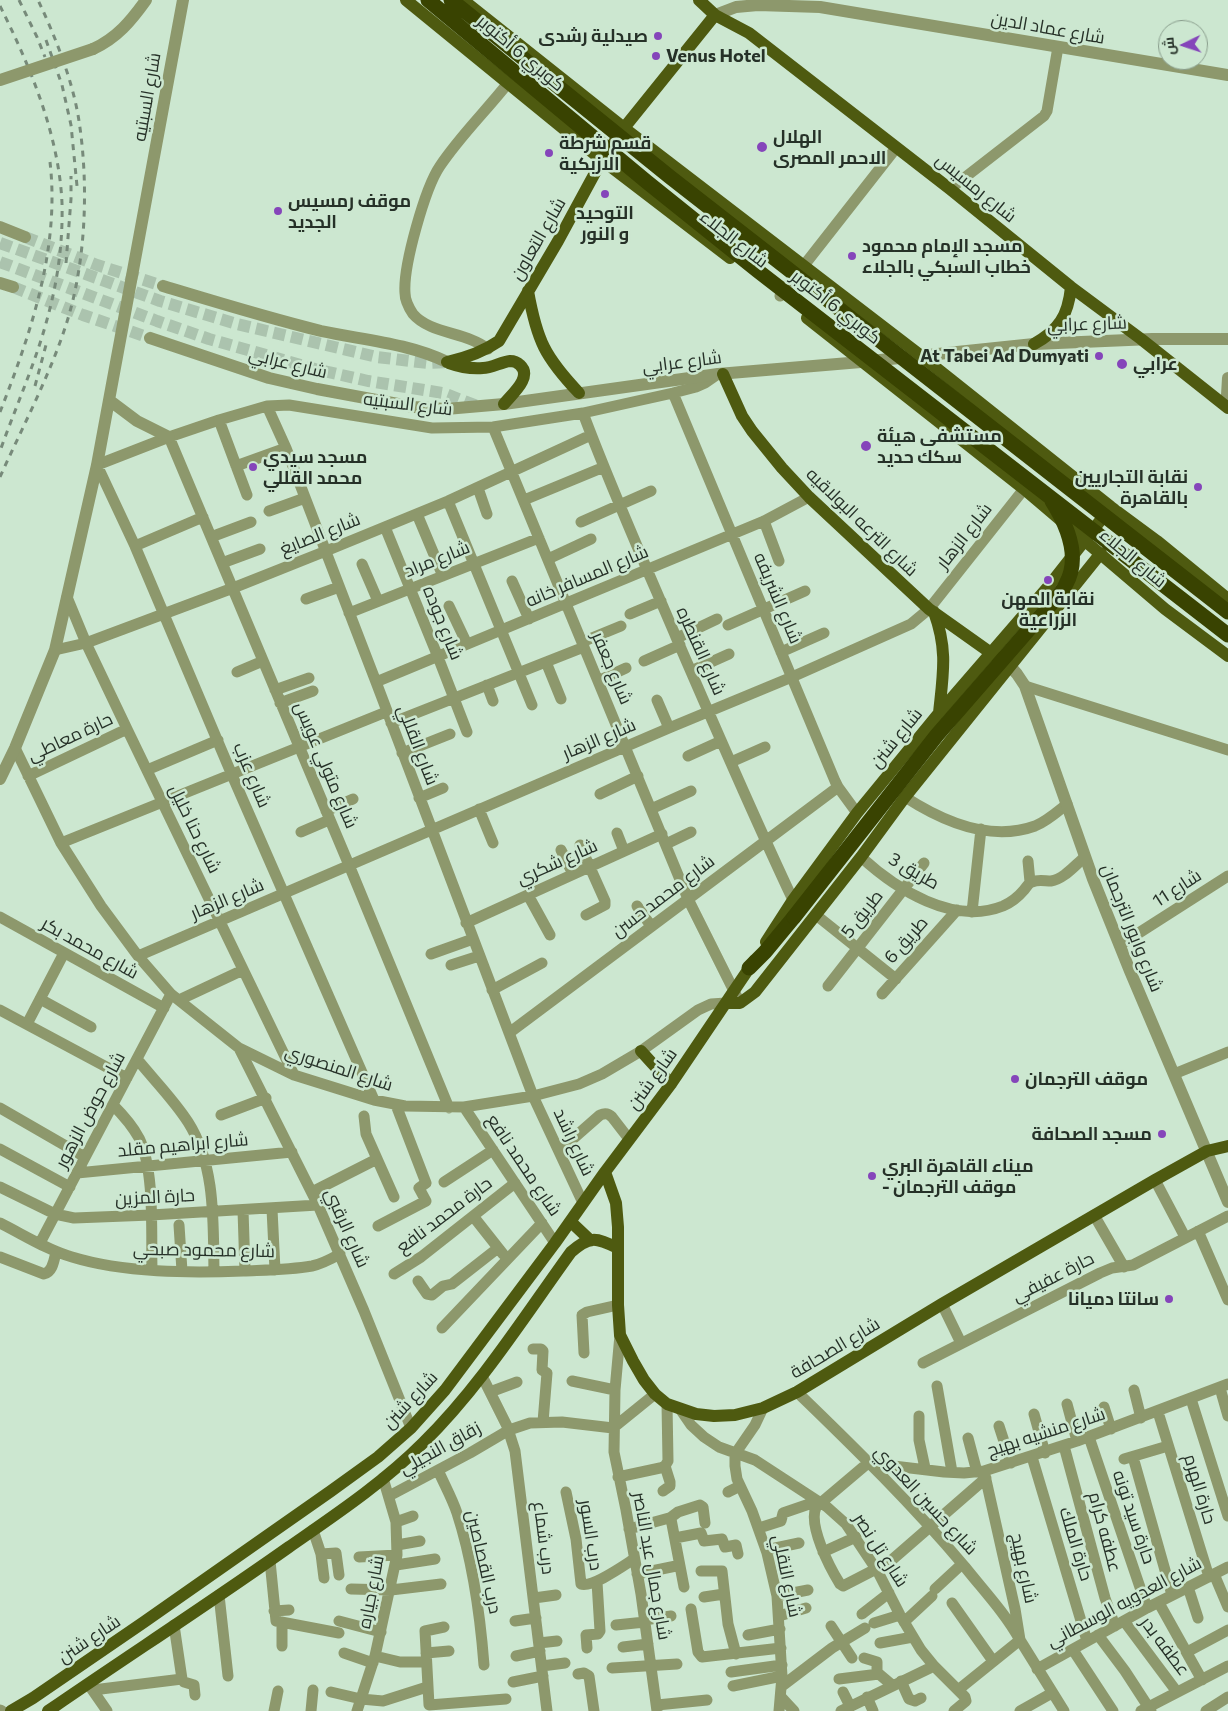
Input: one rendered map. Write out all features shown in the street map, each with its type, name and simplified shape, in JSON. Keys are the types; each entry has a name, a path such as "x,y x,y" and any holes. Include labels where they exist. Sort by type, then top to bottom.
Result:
{"highway":[{"name":"كوبري 6 أكتوبر","path":"428,0 751,266 1228,635"},
{"name":"كوبري 6 أكتوبر","path":"450,0 670,177 1228,612"},
{"path":"749,968 794,917 937,735 1067,583 1072,553 1070,537 1048,494"}],"main road":[{"name":"شارع الجلاء","path":"406,0 602,160 780,296 861,362 1024,489 1165,608 1228,656"},
{"name":"شارع الجلاء","path":"463,0 624,128 920,355 1228,599"},
{"name":"شارع رمسيس","path":"699,0 715,15 749,33 950,188 1071,288 1141,339 1228,408"},
{"name":"شارع التعاون","path":"447,362 469,357 488,349 499,341 558,241 602,160 624,128 715,15"},
{"path":"1034,344 1046,337 1057,327 1065,315 1070,302 1071,288"},
{"path":"528,292 533,318 544,349 552,363 579,393"},
{"path":"447,362 472,369 485,368 510,361 518,362 523,368 524,376 521,383 504,404"},
{"name":"شارع الترعه البولاقيه","path":"720,374 752,431 809,497 931,610 1010,666"},
{"name":"شارع شنن","path":"737,997 749,968 793,900 857,813 939,713 1048,587 1111,507"},
{"name":"شارع شنن","path":"11,1711 144,1622 331,1491 378,1457 411,1428 445,1390 571,1222 605,1172 671,1084 726,1003 737,997 755,992 862,857 905,797 1101,553"},
{"path":"931,610 942,638 944,652 939,713"},
{"path":"642,1051 671,1084"},
{"name":"شارع الصحافة","path":"605,1172 616,1203 620,1335 637,1367 655,1394 668,1404 680,1409 696,1414 714,1416 735,1415 763,1408 797,1392 942,1304 1155,1180 1207,1151 1228,1146"},
{"path":"571,1222 589,1239 597,1239 618,1248"},
{"name":"شارع شنن","path":"48,1711 91,1687 155,1638 270,1561 383,1478 433,1433 482,1376 571,1252 589,1239"},
{"path":"331,1491 343,1508"},
{"path":"144,1622 155,1638"}],"street":[{"path":"0,80 104,44 124,28 146,0"},
{"name":"شارع السبتيه","path":"0,779 15,748 55,650 97,465 183,0"},
{"name":"شارع عماد الدين","path":"715,15 736,7 758,2 821,3 1058,47 1228,75"},
{"path":"950,188 1048,111 1058,47"},
{"path":"488,349 476,340 422,322 412,313 409,307 404,285 410,255 431,181 451,152 508,83"},
{"path":"780,296 896,148"},
{"path":"0,227 25,237"},
{"path":"0,282 13,287"},
{"path":"163,286 241,310 322,331 433,355 447,362"},
{"name":"شارع عرابي","path":"150,338 269,378 414,407 446,409 504,404 720,374 1034,344 1141,339 1228,339"},
{"name":"شارع السبتيه","path":"97,465 169,437 267,406 289,405 432,428 493,427 583,412 673,393 696,387 720,374"},
{"path":"1228,378 1228,401"},
{"name":"شارع الشريفه","path":"673,393 838,788 857,813"},
{"path":"109,400 137,421 169,437"},
{"name":"شارع القللي","path":"267,406 286,448 533,1096"},
{"name":"شارع القنطره","path":"583,412 619,505 660,601 765,841 793,900"},
{"path":"219,420 247,495"},
{"name":"شارع جعفر","path":"493,427 688,899 737,997"},
{"name":"شارع الصايغ","path":"55,650 86,643 326,552 478,488 591,435"},
{"name":"شارع متولي عويس","path":"169,437 449,1108"},
{"path":"236,466 286,448"},
{"name":"شارع عزب","path":"97,465 136,546 232,775 374,1100"},
{"path":"524,500 604,467"},
{"path":"478,488 488,514"},
{"name":"شارع الزهار","path":"138,956 626,746 792,677 911,624 931,610 1024,489"},
{"path":"581,522 651,491"},
{"name":"شارع المسافر خانه","path":"376,682 764,521 809,497"},
{"path":"269,511 305,498"},
{"path":"448,501 532,705"},
{"path":"417,514 442,576"},
{"path":"136,546 202,517"},
{"path":"764,521 780,561"},
{"path":"212,537 251,522"},
{"name":"شارع جوده","path":"385,527 467,732"},
{"name":"شارع مراد","path":"349,613 539,538"},
{"path":"548,559 591,540"},
{"path":"222,564 260,549"},
{"path":"362,564 378,601"},
{"path":"512,581 529,619"},
{"path":"306,600 338,586"},
{"path":"728,625 805,591"},
{"name":"شارع حنا خليل","path":"67,597 86,643 294,1075"},
{"path":"630,614 660,601"},
{"path":"449,606 467,644"},
{"path":"644,661 717,619"},
{"path":"390,723 546,662 621,626"},
{"path":"781,652 824,632"},
{"path":"691,670 729,654"},
{"path":"237,672 263,661"},
{"path":"546,662 561,698"},
{"name":"شارع وابور الترجمان","path":"1010,666 1025,686 1085,857 1228,1202"},
{"path":"598,681 626,668"},
{"path":"275,690 309,678"},
{"path":"487,685 493,701"},
{"path":"1025,686 1228,750"},
{"path":"280,703 313,691"},
{"path":"657,700 669,728"},
{"path":"61,844 386,712"},
{"name":"حارة معاطي","path":"28,776 127,729"},
{"path":"402,753 450,734"},
{"path":"147,770 218,740"},
{"path":"688,756 722,741"},
{"path":"731,762 765,747"},
{"name":"شارع المنصوري","path":"15,748 61,844 101,906 138,956 175,997 239,1048 294,1075 396,1105 449,1108 533,1096 579,1084 602,1074 642,1051 698,1010 711,1004 726,1003"},
{"path":"600,794 638,776"},
{"path":"419,798 443,788"},
{"name":"شارع محمد حسن","path":"509,1033 838,788"},
{"path":"651,809 691,791"},
{"path":"905,797 941,817 964,826 1000,832 1036,825 1053,816 1067,804"},
{"path":"301,832 353,799"},
{"path":"479,810 493,843"},
{"path":"972,912 982,829"},
{"name":"شارع شكري","path":"466,923 624,851 691,832"},
{"path":"617,833 624,851"},
{"path":"580,845 606,903 586,915"},
{"path":"561,850 573,874"},
{"name":"طريق 3","path":"862,857 878,872 903,890 935,904 957,910 972,912 1004,905 1018,896 1030,882"},
{"path":"1028,861 1030,882 1037,880 1052,881 1059,878 1085,857"},
{"name":"طريق 5","path":"828,986 924,863"},
{"name":"شارع 11","path":"1120,945 1228,876"},
{"path":"528,895 550,935"},
{"path":"637,906 651,926"},
{"name":"طريق 6","path":"882,994 957,910"},
{"path":"816,915 896,979"},
{"name":"شارع محمد بكر","path":"0,917 164,1008"},
{"path":"431,954 473,939"},
{"path":"27,1024 64,953"},
{"path":"452,965 479,956"},
{"path":"492,990 542,963"},
{"path":"175,997 244,970"},
{"name":"شارع حوض الزهور","path":"40,1243 164,1008 175,997"},
{"path":"40,999 91,1027"},
{"path":"0,1010 127,1078"},
{"name":"شارع الرقبي","path":"239,1048 266,1098 318,1205 411,1428"},
{"path":"1174,1074 1228,1052"},
{"path":"137,1059 187,1121 198,1140 206,1161 213,1212 214,1272"},
{"name":"شارع راشد","path":"533,1096 583,1203"},
{"path":"221,1116 266,1098"},
{"path":"113,1105 130,1124 138,1137 148,1165 152,1270"},
{"path":"378,1226 426,1201 419,1188 426,1183 396,1105"},
{"name":"شارع محمد نافع","path":"464,1107 555,1243"},
{"path":"0,1108 85,1157"},
{"path":"559,1151 604,1113 612,1117 629,1139"},
{"path":"364,1116 366,1134 394,1197"},
{"path":"0,1149 70,1187"},
{"path":"444,1182 493,1150"},
{"name":"شارع ابراهيم مقلد","path":"77,1173 292,1152"},
{"path":"312,1192 377,1159"},
{"path":"1155,1180 1184,1238"},
{"name":"حارة محمد نافع","path":"394,1274 421,1257 515,1183"},
{"name":"حارة المزين","path":"0,1187 56,1214 85,1218 318,1205"},
{"path":"272,1208 275,1270"},
{"path":"244,1210 245,1270"},
{"path":"1094,1215 1124,1267"},
{"path":"473,1216 508,1259"},
{"name":"حارة عفيفي","path":"923,1363 1100,1273 1112,1268 1133,1265 1228,1216"},
{"name":"شارع محمود صبحي","path":"0,1223 56,1252 89,1262 152,1270 214,1272 275,1270 313,1266 340,1254"},
{"path":"442,1328 542,1223"},
{"path":"179,1225 182,1271"},
{"path":"1198,1231 1228,1300"},
{"path":"418,1281 427,1294 432,1295 443,1286 452,1284 498,1248"},
{"path":"0,1257 44,1274 50,1270 56,1252"},
{"path":"942,1304 961,1343"},
{"path":"584,1353 582,1315 618,1305"},
{"name":"شارع جمال عبد الناصر","path":"620,1335 613,1428 614,1452 645,1621 657,1708"},
{"path":"533,1349 541,1349 543,1351 542,1370 547,1374 543,1422"},
{"name":"درب شماع","path":"482,1376 509,1430 515,1451 547,1711"},
{"path":"572,1381 615,1390"},
{"path":"490,1392 517,1382"},
{"path":"937,1386 952,1472"},
{"path":"1224,1386 1228,1416"},
{"name":"شارع منشيه بهيج","path":"868,1463 983,1474 1158,1412 1224,1386"},
{"path":"1134,1390 1141,1418"},
{"name":"شارع حسين العدوي","path":"797,1392 931,1526 1004,1614 1020,1640"},
{"path":"613,1428 655,1394"},
{"path":"1190,1399 1228,1516"},
{"path":"663,1491 670,1486 665,1466 669,1455 668,1404"},
{"name":"حارة سيد تونه","path":"1067,1404 1083,1439 1147,1608"},
{"path":"1104,1407 1111,1429"},
{"path":"680,1409 691,1425 704,1437 719,1447 735,1454 755,1425 763,1408"},
{"name":"حارة الهرم","path":"1158,1412 1211,1575 1228,1607"},
{"path":"1034,1414 1045,1452"},
{"path":"919,1416 919,1440 925,1468"},
{"name":"زقاق النجيلي","path":"388,1496 509,1430 543,1422 562,1422 613,1428"},
{"path":"999,1426 1010,1463"},
{"name":"شارع بهيج","path":"968,1438 983,1474 1015,1609 1020,1640 1037,1669"},
{"name":"عطفه كرام","path":"1064,1446 1105,1598 1120,1624"},
{"path":"1168,1446 1128,1458 1172,1595"},
{"name":"شارع النقلي","path":"735,1454 735,1466 740,1486 759,1528 777,1596 782,1681 779,1711"},
{"name":"شارع تل نصر","path":"735,1454 748,1456 837,1514 856,1537 877,1570 913,1637 934,1666 966,1700 954,1711"},
{"name":"حارة الملك","path":"1032,1457 1087,1641"},
{"path":"868,1463 820,1502 816,1507 814,1516 823,1552 843,1586 877,1570 931,1526 983,1474"},
{"path":"618,1477 665,1466"},
{"name":"درب القصاصين","path":"438,1470 456,1511 467,1549 477,1597 484,1665"},
{"name":"شارع جياره","path":"356,1711 374,1660 391,1590 397,1555 396,1522 383,1478"},
{"path":"728,1492 740,1486"},
{"name":"درب السور","path":"566,1492 580,1562 580,1581 583,1585 597,1582 634,1559"},
{"path":"759,1528 781,1521 783,1513 820,1502"},
{"path":"629,1529 670,1518 678,1512 700,1505 703,1507 705,1523"},
{"path":"396,1522 413,1516"},
{"path":"670,1518 672,1520 684,1587"},
{"path":"313,1530 321,1554 324,1578"},
{"path":"675,1538 701,1533 704,1541 722,1539 725,1547 736,1545 738,1554"},
{"path":"823,1552 856,1537"},
{"path":"397,1555 420,1541"},
{"path":"766,1550 798,1543"},
{"path":"321,1554 336,1553 339,1575"},
{"path":"359,1557 397,1555 435,1559"},
{"path":"270,1561 276,1621 338,1633"},
{"path":"733,1686 782,1681 870,1625 902,1619 934,1592 962,1564"},
{"path":"637,1574 676,1566"},
{"name":"شارع العدويه الوسطاني","path":"1037,1669 1158,1602 1228,1566"},
{"path":"701,1571 722,1571 728,1624 736,1654"},
{"path":"587,1648 586,1635 598,1634 600,1631 597,1582"},
{"path":"351,1589 391,1590 441,1584"},
{"path":"1188,1587 1198,1618"},
{"path":"777,1596 808,1590"},
{"path":"704,1597 724,1594"},
{"path":"862,1614 889,1594"},
{"path":"219,1595 228,1676"},
{"path":"534,1598 556,1595"},
{"path":"1158,1602 1202,1680"},
{"path":"952,1603 993,1661"},
{"path":"779,1616 806,1608"},
{"path":"274,1611 289,1610"},
{"path":"690,1610 700,1655 706,1657 781,1648"},
{"path":"616,1625 671,1616"},
{"path":"515,1621 536,1618"},
{"path":"339,1621 381,1632"},
{"path":"282,1623 282,1646"},
{"name":"عطفه بدر","path":"1120,1624 1177,1692"},
{"path":"174,1625 182,1679 184,1682 194,1685 194,1695"},
{"path":"831,1626 852,1658"},
{"path":"444,1627 425,1631 428,1702 431,1705 474,1706 506,1699"},
{"path":"748,1634 780,1629"},
{"path":"1187,1652 1228,1630"},
{"path":"1098,1635 1147,1710 1228,1666"},
{"path":"880,1642 913,1637"},
{"path":"958,1690 1020,1640"},
{"path":"516,1656 557,1642"},
{"path":"623,1647 648,1644"},
{"path":"1073,1650 1113,1711"},
{"path":"344,1653 374,1660 400,1662 426,1658 449,1651"},
{"path":"864,1658 877,1662 876,1674"},
{"path":"513,1682 565,1663"},
{"path":"612,1668 678,1664"},
{"path":"843,1692 846,1708 934,1666"},
{"path":"1037,1669 1064,1711"},
{"path":"730,1672 782,1681"},
{"path":"578,1674 584,1673 589,1676 594,1711"},
{"path":"839,1679 881,1675 897,1683 909,1699 915,1701 921,1698"},
{"path":"107,1711 91,1687 182,1679"},
{"path":"782,1681 794,1711"},
{"path":"331,1692 361,1699 383,1701 427,1687"},
{"path":"311,1711 313,1690"},
{"path":"274,1711 278,1691"},
{"path":"1020,1711 1052,1693"},
{"path":"1206,1711 1228,1697"},
{"path":"867,1698 873,1711"},
{"path":"657,1708 707,1700"}],"tunnel":[{"path":"25,237 97,265 163,286"},
{"path":"0,243 160,301 237,324 377,357 427,363 447,362"},
{"path":"0,262 209,339 315,369 368,381 443,393 477,406"},
{"path":"13,287 83,315 150,338"}],"railway":[{"path":"19,0 45,57"},
{"path":"0,477 43,385 65,328 77,278 84,225 84,172 76,106 63,59 38,0"},
{"path":"0,6 32,77 49,127 60,177 62,203 62,231 55,288 32,367 0,451"},
{"path":"46,40 62,85 71,125 77,186"},
{"path":"0,412 32,321 47,258 51,226 50,162"},
{"path":"66,263 71,176"},
{"path":"35,386 46,345"}],"place":[{"name":"صيدلية رشدى","path":"658,36"},
{"name":"Venus Hotel","path":"656,56"},
{"name":"الهلال الاحمر المصرى","path":"762,147"},
{"name":"قسم شرطة الازبكية","path":"549,153"},
{"name":"التوحيد و النور","path":"605,194"},
{"name":"موقف رمسيس الجديد","path":"278,211"},
{"name":"مسجد الإمام محمود خطاب السبكي بالجلاء","path":"852,256"},
{"name":"At Tabei Ad Dumyati","path":"1099,356"},
{"name":"عرابي","path":"1122,364"},
{"name":"مستشفى هيئة سكك حديد","path":"866,446"},
{"name":"مسجد سيدي محمد القللي","path":"253,467"},
{"name":"نقابة التجاريين بالقاهرة","path":"1198,487"},
{"name":"نقابة المهن الزراعية","path":"1048,580"},
{"name":"موقف الترجمان","path":"1015,1079"},
{"name":"مسجد الصحافة","path":"1162,1134"},
{"name":"ميناء القاهرة البري - موقف الترجمان","path":"872,1176"},
{"name":"سانتا دميانا","path":"1169,1299"}]}
